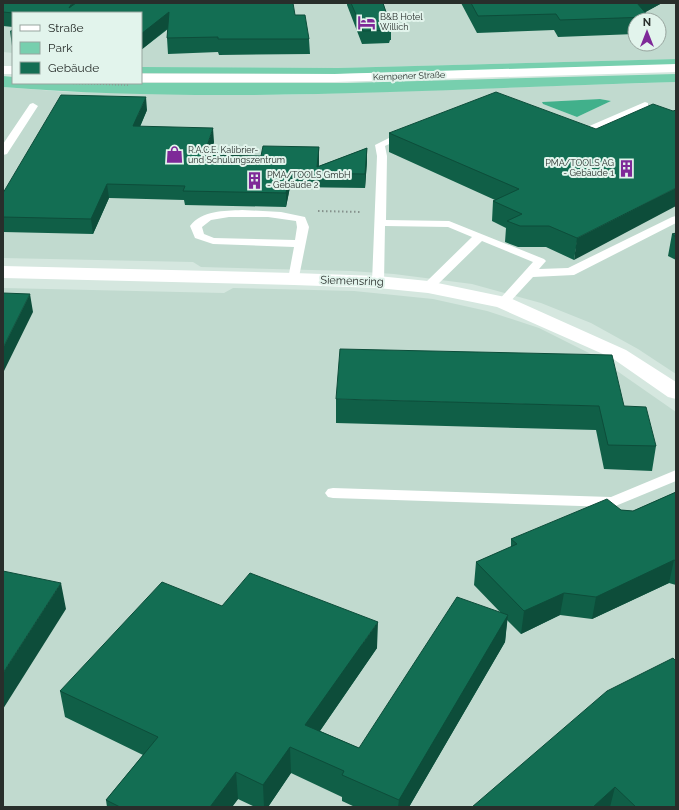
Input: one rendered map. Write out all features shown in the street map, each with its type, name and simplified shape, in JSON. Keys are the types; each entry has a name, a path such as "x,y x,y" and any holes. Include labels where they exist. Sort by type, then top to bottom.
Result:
{"main road":[{"name":"Kempener Straße","path":"142,78 334,78 676,68"},
{"name":"Siemensring","path":"3,272 294,279 378,282 428,287 503,302 619,354 676,392"}],"lane":[{"path":"567,123 588,130 646,105"},
{"path":"3,152 33,106"},
{"path":"378,282 382,156 380,145 416,129"},
{"path":"294,279 303,227 301,219 290,216 230,214 207,217 196,226 199,236 213,241 300,244"},
{"path":"379,218 448,224 540,261 503,302"},
{"path":"530,273 570,272 676,219"},
{"path":"428,287 480,236"},
{"path":"333,493 614,502 676,475"}],"path":[{"path":"290,216 292,210 379,218"}],"shaded area":[{"path":"3,3 676,3 676,59 338,68 142,67 142,12 12,12 12,53 3,52"},
{"path":"676,82 676,374 638,349 591,323 541,303 472,284 394,274 351,271 201,267 193,262 3,258 3,87 67,92 284,95","holes":["600,99 611,101 577,117 543,104 542,102"]},
{"path":"600,99 611,101 577,117 543,104 542,102"},
{"path":"3,288 224,293 233,288 354,291 433,299 487,311 539,328 597,357 676,412 676,807 3,807"}],"green space":[{"path":"676,59 676,65 340,74 142,73 142,67 338,68"},
{"path":"676,74 676,82 340,94 255,95 171,95 3,87 3,76 12,77 12,84 347,83"}],"building":[{"path":"3,3 72,3 69,8 76,3 293,3 295,15 305,15 309,39 218,39 218,37 167,38 169,12 142,33 142,12 3,12"},
{"path":"351,3 383,3 391,27 389,27 390,30 363,31"},
{"path":"471,3 637,3 645,12 627,12 627,18 560,20 556,14 478,16"},
{"path":"496,92 596,129 653,104 673,111 676,110 676,188 577,238 549,226 520,226 507,221 522,214 493,201 519,189 389,133"},
{"path":"61,95 146,97 133,126 213,128 204,155 261,156 263,146 319,147 317,167 367,148 365,174 290,173 286,193 183,191 185,186 107,184 91,219 3,217 3,193"},
{"path":"3,293 30,294 3,348"},
{"path":"340,349 612,355 624,406 646,407 656,446 608,445 599,406 336,399"},
{"path":"676,492 676,561 674,560 596,597 564,593 524,611 476,562 517,544 511,539 607,499 621,510 633,511"},
{"path":"3,571 61,583 3,673"},
{"path":"250,573 378,622 305,725 359,748 457,597 508,615 399,800 342,775 344,771 290,747 263,785 236,772 210,807 120,807 106,800 158,737 60,691 162,582 222,606"},
{"path":"673,658 676,661 676,807 636,807 615,787 593,807 472,807 607,691"}],"place":[{"name":"B&B Hotel Willich","path":"367,22"},
{"name":"R.A.C.E. Kalibrier- und Schulungszentrum","path":"175,155"},
{"name":"PMA/TOOLS AG - Gebäude 1","path":"627,168"},
{"name":"PMA/TOOLS GmbH - Gebäude 2","path":"254,180"}]}
